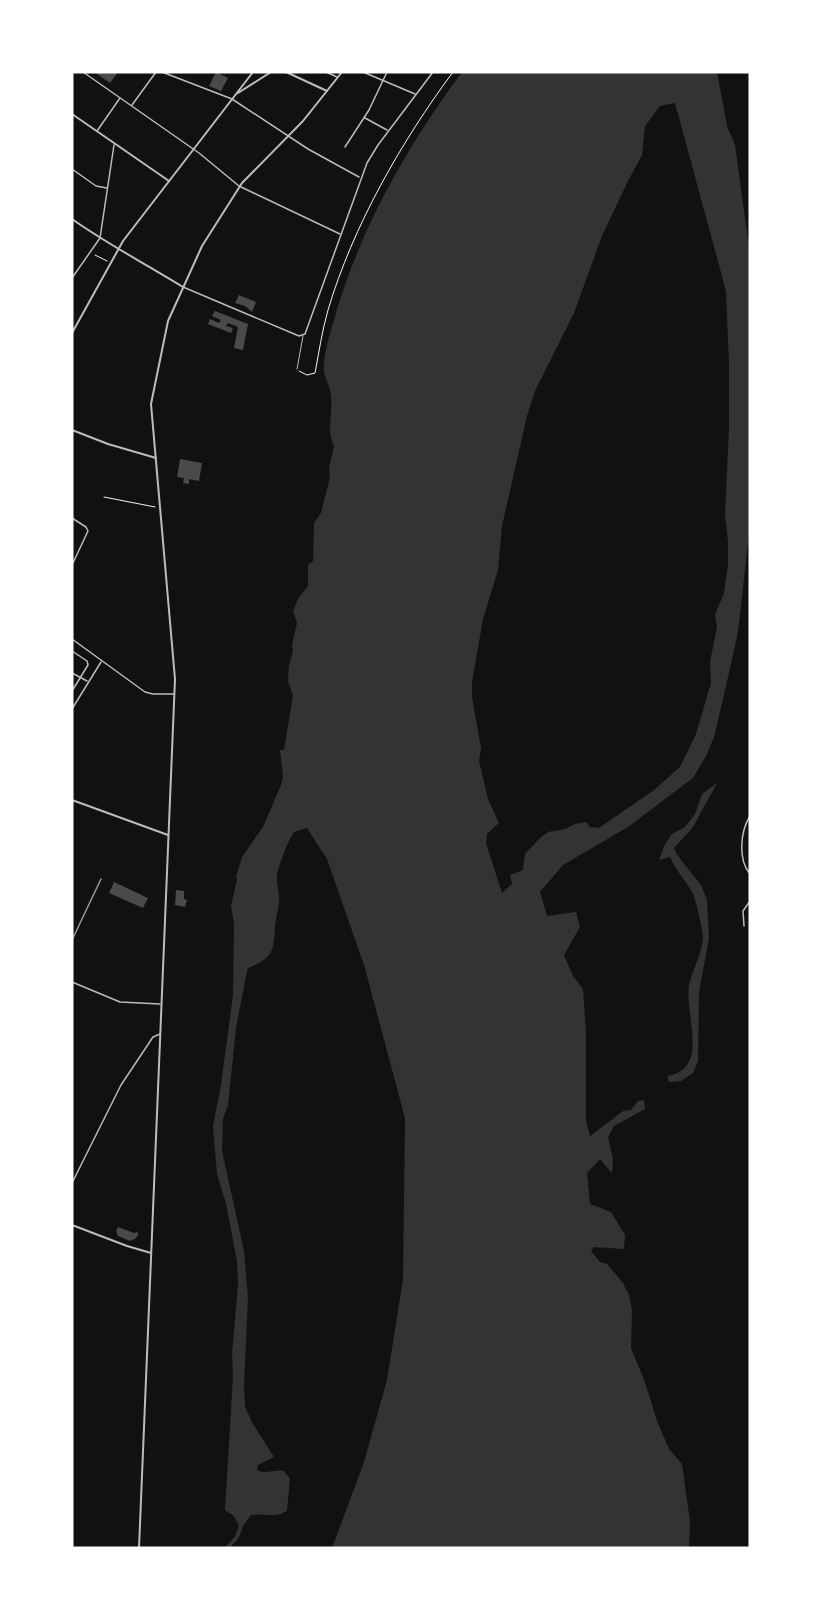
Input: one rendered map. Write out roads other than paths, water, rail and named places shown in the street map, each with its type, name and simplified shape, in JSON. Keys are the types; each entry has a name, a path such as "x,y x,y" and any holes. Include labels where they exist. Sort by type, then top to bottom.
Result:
{"street":[{"path":"83,72 193,150 239,186 340,234"},
{"path":"132,106 156,72"},
{"path":"162,72 232,99 308,148 361,177"},
{"path":"72,333 120,248 253,72"},
{"path":"235,95 271,72"},
{"path":"286,72 327,91"},
{"path":"326,72 338,78"},
{"path":"140,1548 175,694 174,655 151,401 168,321 201,248 239,186 290,135 342,72"},
{"path":"363,72 416,95"},
{"path":"345,147 364,118 387,72"},
{"path":"72,219 183,287 303,336 361,177 372,153 433,72"},
{"path":"97,132 120,98"},
{"path":"72,114 169,182"},
{"path":"364,118 388,131"},
{"path":"72,278 100,238 114,144"},
{"path":"72,169 96,186 107,188"},
{"path":"72,430 102,442 156,458"},
{"path":"72,518 88,530 72,565"},
{"path":"72,639 145,692 175,694"},
{"path":"72,651 88,663 72,691"},
{"path":"72,709 102,662"},
{"path":"72,673 88,682"},
{"path":"72,800 168,835"},
{"path":"750,816 745,826 742,860 750,874"},
{"path":"744,926 743,911 750,901"},
{"path":"72,982 120,1002 162,1004"},
{"path":"72,1183 121,1084 153,1036 161,1034"},
{"path":"72,1225 151,1253"}],"lane":[{"path":"297,369 303,336"}],"waterway":[{"path":"227,1548 237,1537 241,1526"}],"railway":[{"path":"72,940 101,879"}]}
